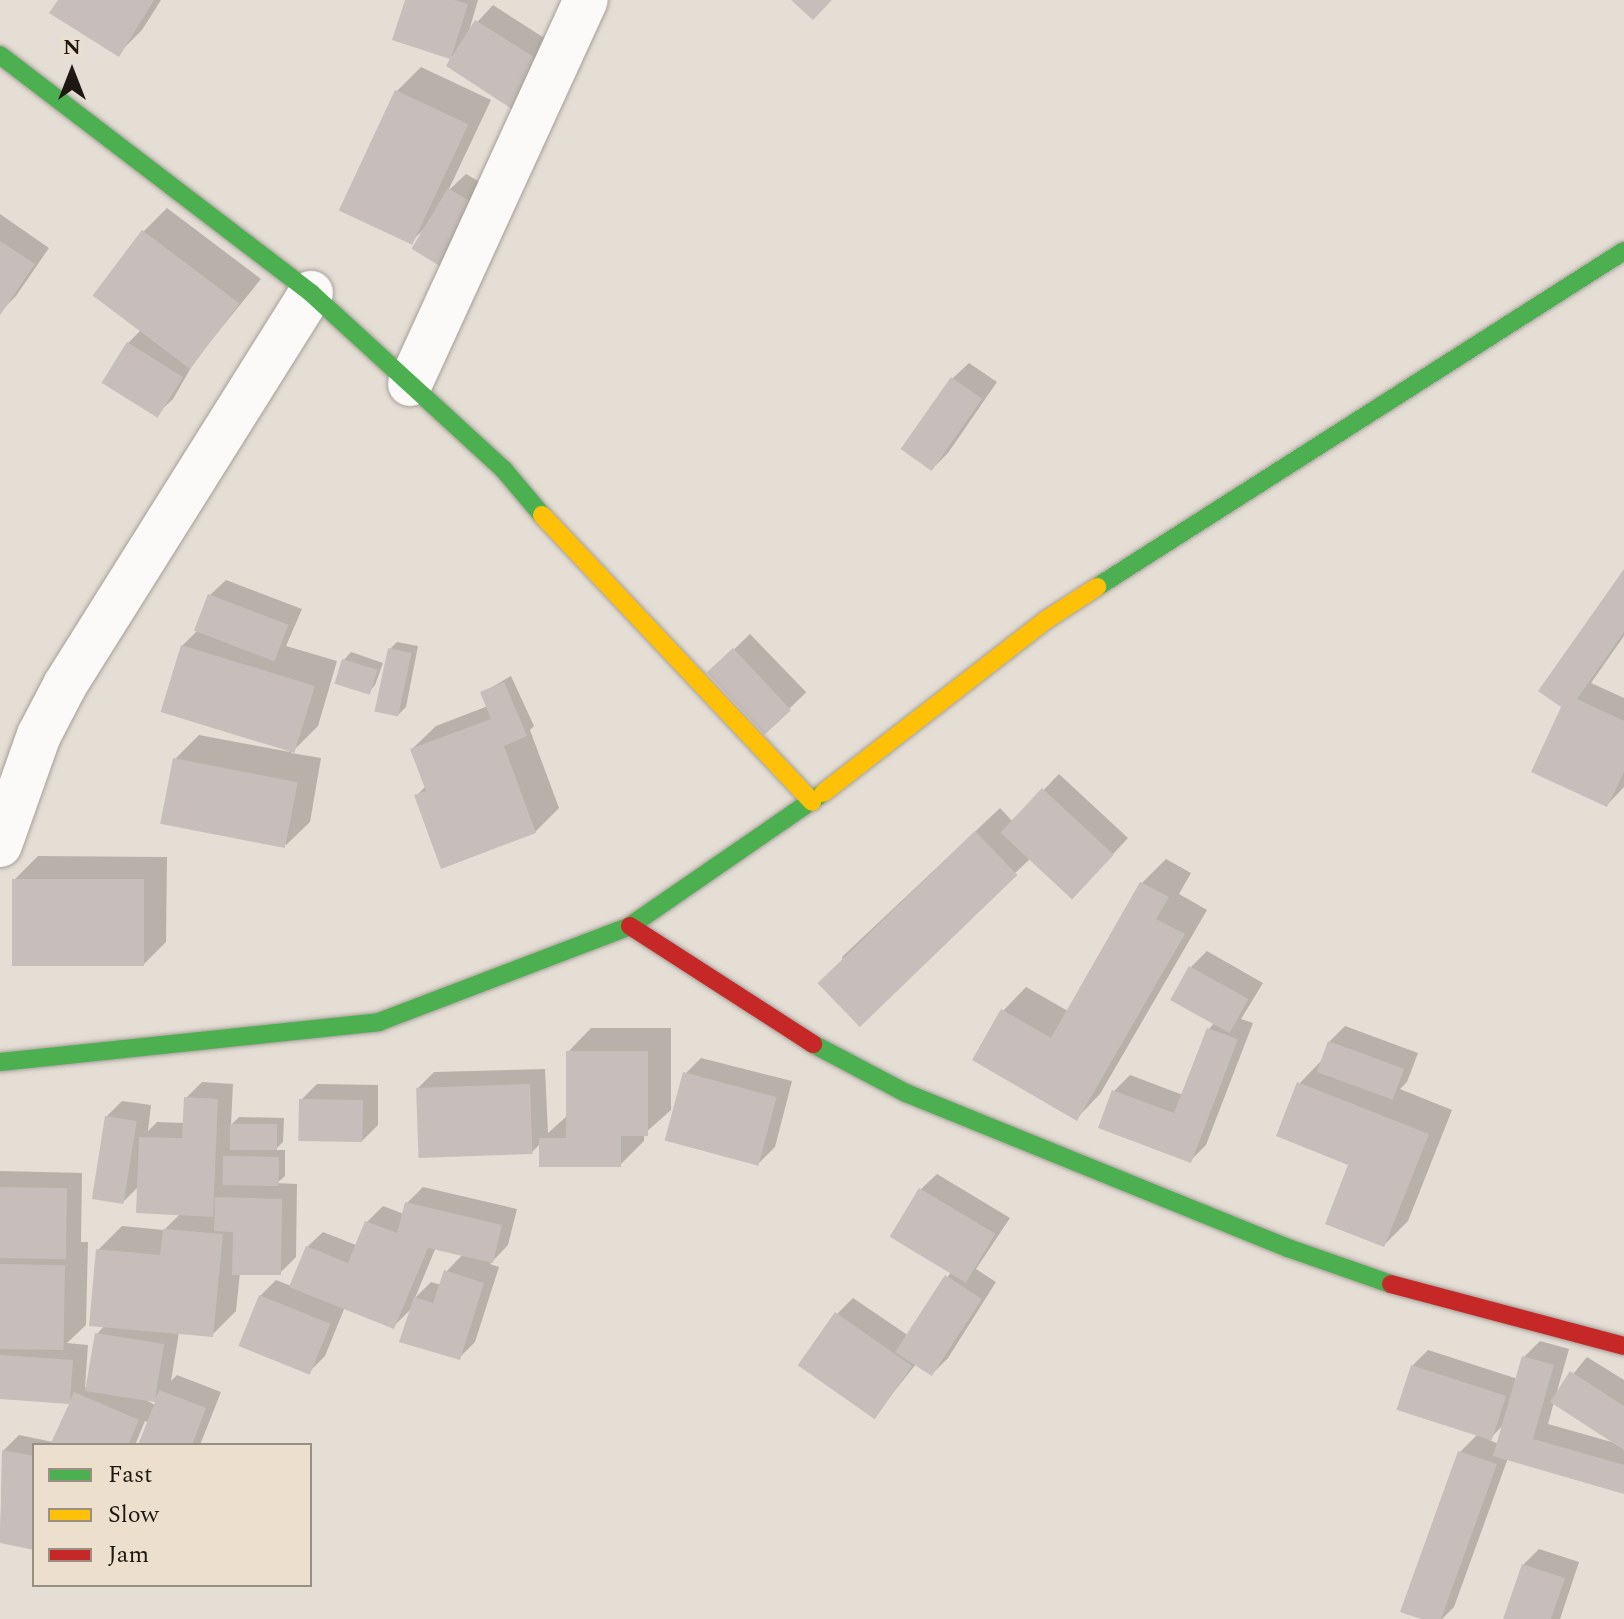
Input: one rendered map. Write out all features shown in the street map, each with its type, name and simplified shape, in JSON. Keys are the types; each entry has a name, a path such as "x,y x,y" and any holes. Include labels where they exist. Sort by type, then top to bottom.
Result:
{"street":[{"path":"410,384 586,0"},
{"path":"0,55 311,293 504,470 566,543 812,802"},
{"path":"0,1062 379,1022 630,926 812,802 1046,620 1624,251"},
{"path":"0,845 39,735 65,685 311,293"},
{"path":"630,926 791,1032 906,1093 1288,1248 1387,1283 1624,1346"}],"building":[{"path":"58,0 154,0 119,57 49,13"},
{"path":"405,0 454,0 468,4 451,58 475,20 548,66 518,113 446,66 450,59 392,40"},
{"path":"791,0 832,0 813,20"},
{"path":"395,90 468,124 412,245 339,211"},
{"path":"448,188 492,214 455,275 411,249"},
{"path":"142,230 239,303 190,369 93,295"},
{"path":"0,241 35,264 0,315"},
{"path":"127,342 183,377 158,418 102,383"},
{"path":"951,377 982,399 932,471 901,449"},
{"path":"1624,569 1624,632 1577,699 1624,721 1624,772 1607,807 1531,772 1561,707 1538,691"},
{"path":"208,594 288,625 274,661 194,630"},
{"path":"181,645 315,686 294,753 161,712"},
{"path":"388,648 411,653 398,717 374,712"},
{"path":"733,648 791,710 765,735 707,673"},
{"path":"342,659 377,670 370,695 334,684"},
{"path":"504,682 527,736 504,746 536,833 441,869 414,795 426,791 410,749 491,719 480,692"},
{"path":"173,758 298,782 285,848 160,824"},
{"path":"1042,788 1114,855 1072,899 1000,833"},
{"path":"975,831 1017,875 860,1027 817,983"},
{"path":"12,879 144,879 144,966 12,966"},
{"path":"1140,882 1169,897 1156,919 1185,934 1077,1121 972,1060 1001,1009 1051,1038"},
{"path":"1189,966 1248,999 1230,1033 1170,1000"},
{"path":"1207,1028 1238,1039 1191,1163 1098,1128 1112,1090 1174,1113"},
{"path":"1328,1041 1404,1069 1393,1100 1317,1072"},
{"path":"566,1051 648,1051 648,1136 621,1136 621,1167 539,1167 539,1138 566,1138"},
{"path":"683,1072 777,1097 758,1166 665,1141"},
{"path":"1297,1082 1429,1134 1384,1247 1325,1224 1348,1165 1276,1136"},
{"path":"530,1084 532,1154 419,1158 416,1088"},
{"path":"184,1097 218,1099 213,1217 136,1213 139,1137 182,1138"},
{"path":"299,1099 363,1100 362,1142 298,1141"},
{"path":"105,1116 137,1121 123,1204 92,1199"},
{"path":"230,1124 277,1124 277,1150 230,1150"},
{"path":"223,1156 279,1157 278,1186 222,1185"},
{"path":"0,1187 67,1188 66,1259 0,1258"},
{"path":"919,1188 995,1234 966,1283 890,1237"},
{"path":"215,1197 282,1199 281,1275 232,1275 233,1232 214,1231"},
{"path":"405,1202 502,1225 493,1263 428,1248 394,1329 289,1287 306,1246 348,1263 365,1221 397,1233"},
{"path":"163,1229 223,1234 213,1337 89,1326 96,1249 160,1255"},
{"path":"0,1264 65,1265 64,1350 0,1349"},
{"path":"444,1270 484,1283 460,1360 399,1342 414,1297 433,1303"},
{"path":"945,1275 982,1299 932,1376 895,1352"},
{"path":"259,1295 330,1324 310,1375 238,1346"},
{"path":"835,1312 912,1366 875,1419 798,1365"},
{"path":"95,1333 164,1344 155,1400 159,1390 206,1408 193,1443 139,1443 155,1402 85,1391"},
{"path":"0,1355 73,1360 70,1401 74,1392 139,1420 129,1443 51,1443 69,1404 0,1399"},
{"path":"1522,1356 1554,1365 1533,1439 1624,1465 1624,1494 1493,1456"},
{"path":"1411,1365 1506,1396 1492,1441 1396,1410"},
{"path":"1570,1371 1624,1406 1624,1450 1550,1402"},
{"path":"2,1450 32,1456 32,1550 0,1543"},
{"path":"1458,1451 1497,1464 1441,1619 1421,1619 1400,1612"},
{"path":"1522,1564 1565,1578 1551,1619 1503,1619"}],"traffic: fast":[{"path":"0,55 311,293 504,470 542,515"},
{"path":"1097,587 1624,251"},
{"path":"0,1062 379,1022 630,926 823,793"},
{"path":"813,1044 906,1093 1288,1248 1391,1284"}],"traffic: slow":[{"path":"542,515 812,802"},
{"path":"823,793 1046,620 1097,587"}],"traffic: jam":[{"path":"630,926 813,1044"},
{"path":"1391,1284 1624,1346"}]}
